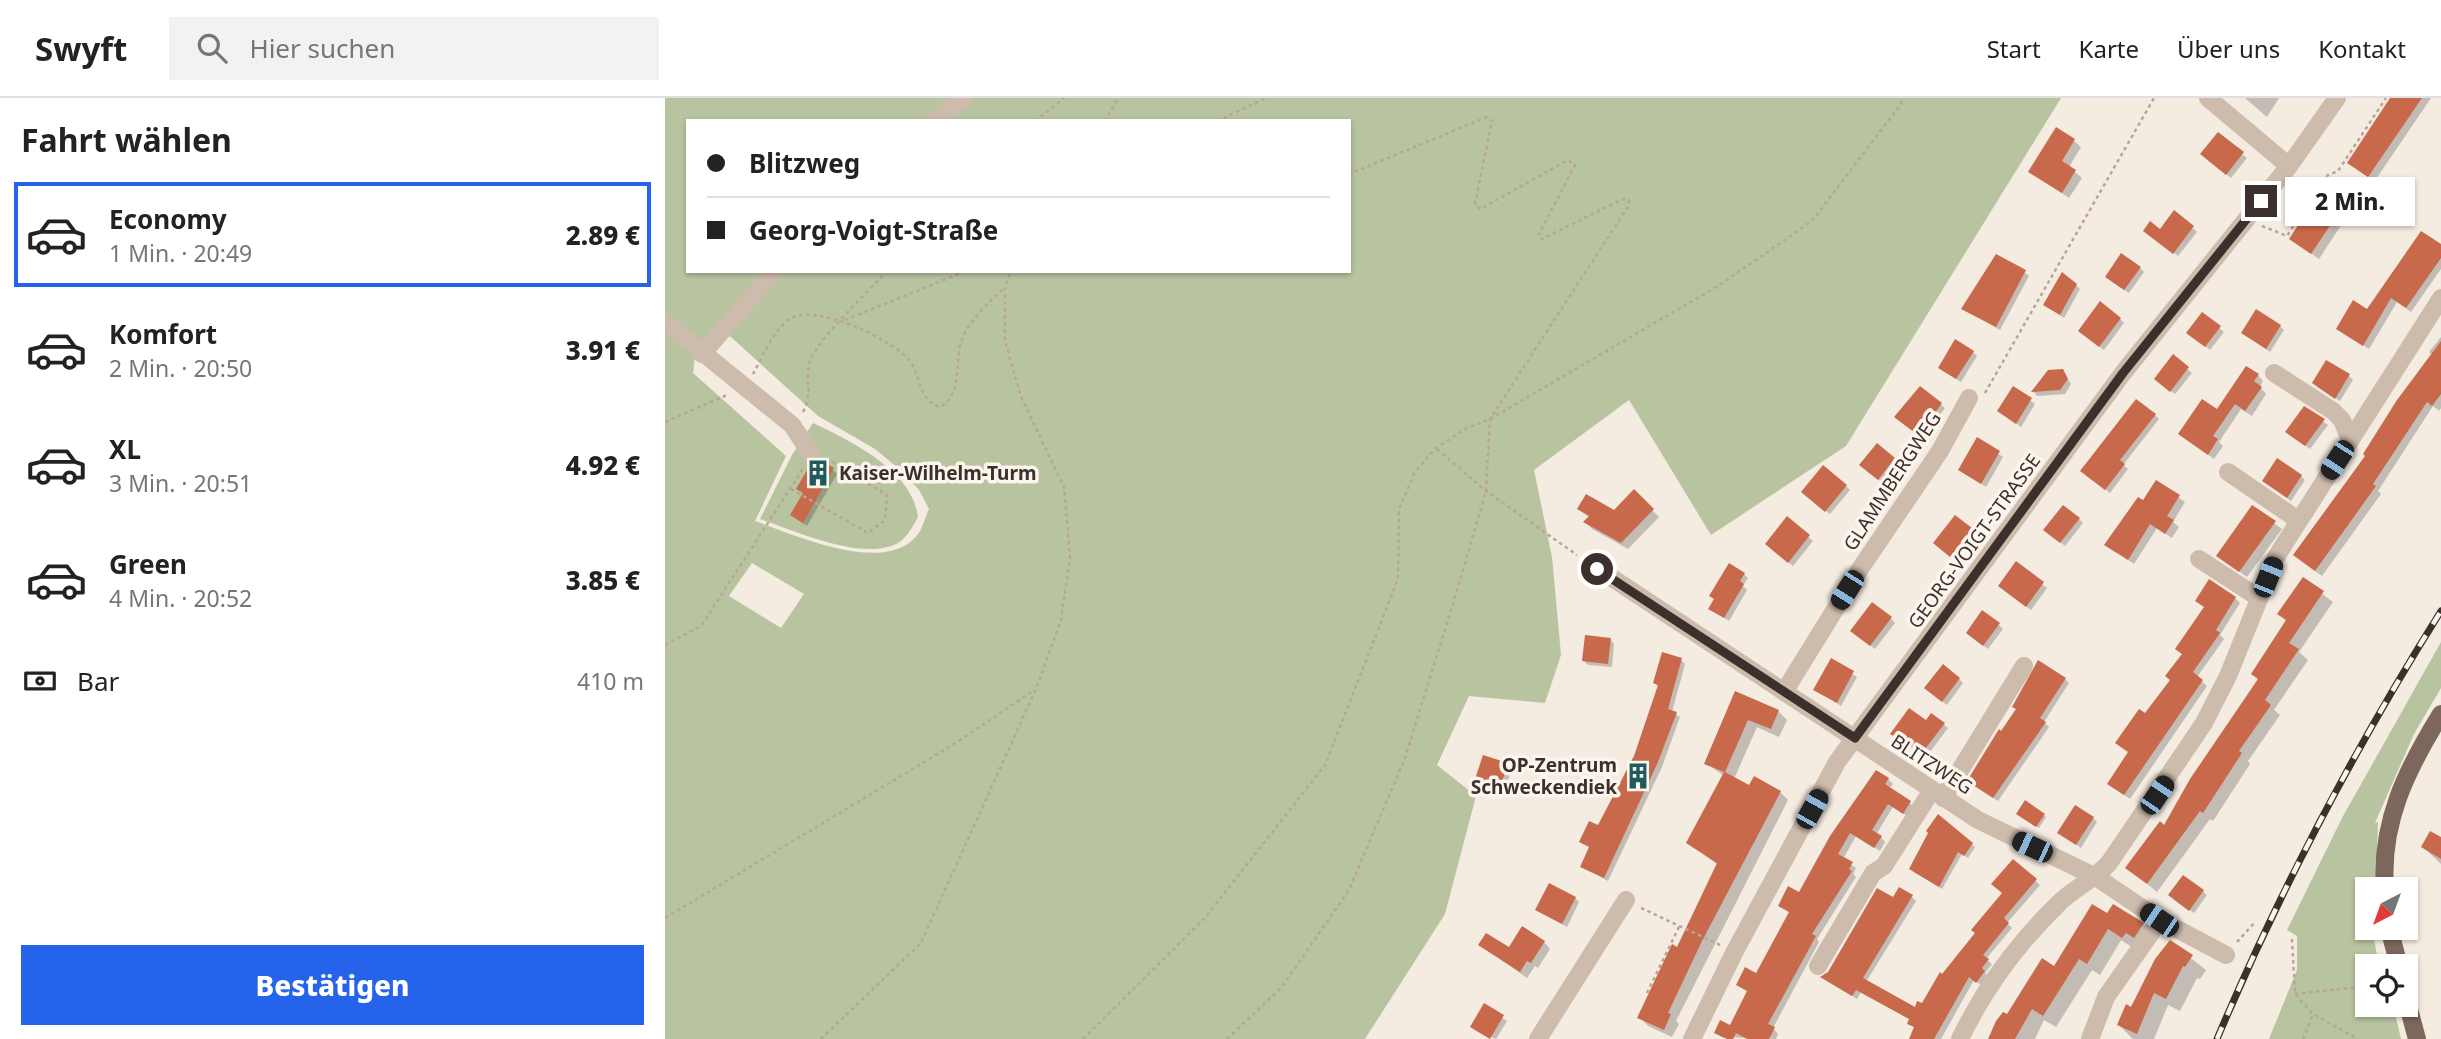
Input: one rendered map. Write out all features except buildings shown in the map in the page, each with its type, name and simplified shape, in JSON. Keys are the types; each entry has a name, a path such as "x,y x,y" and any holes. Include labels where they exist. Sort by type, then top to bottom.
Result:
{"main road":[{"path":"2385,877 2386,838 2395,801 2416,754 2441,714"},
{"path":"2411,1017 2417,1039"}],"street":[{"path":"937,119 964,98"},
{"path":"2208,98 2289,166"},
{"name":"GEORG-VOIGT-STRASSE","path":"1692,1039 1735,951 1837,762 2123,373 2289,166 2337,98"},
{"path":"702,354 772,273"},
{"path":"1960,1039 1979,1000 2037,926 2060,902 2096,877 2147,811 2204,723 2228,676 2276,556 2441,298"},
{"path":"665,322 792,425 811,454"},
{"path":"2274,373 2333,411 2342,420 2350,440"},
{"name":"GLAMMBERGWEG","path":"1784,692 1860,569 1940,451 1969,398"},
{"path":"2228,472 2298,520"},
{"path":"2199,559 2259,597"},
{"name":"BLITZWEG","path":"1591,564 1937,794 2010,837 2096,877 2159,920 2226,955"},
{"path":"1818,966 1873,873 1884,866 1937,794 2024,666"},
{"path":"1538,1039 1626,900"},
{"path":"2089,1039 2106,997 2159,920"}],"path":[{"path":"1038,119 1065,98"},
{"path":"1105,119 1119,98"},
{"path":"1221,119 1266,98"},
{"path":"1083,1039 1205,918 1325,765 1398,579 1398,509 1415,472 1436,448 1465,429 1490,419 1718,286 1812,221 1903,98"},
{"path":"2247,219 2287,236 2327,175 2338,171 2386,98"},
{"path":"1227,1039 1282,988 1349,890 1405,758 1486,491 1490,419 1629,205 1629,200 1623,199 1542,239 1538,236 1575,165 1569,160 1480,209 1475,204 1492,121 1487,117 1351,173"},
{"path":"804,410 810,398 809,361 885,273"},
{"path":"841,321 961,273"},
{"path":"821,1039 921,943 1036,689 1061,620 1070,558 1064,487 1021,397 1005,341 1005,287 1010,273"},
{"path":"665,422 745,387 789,318 804,313 841,321 899,351 910,361 924,397 932,405 940,407 948,403 954,391 965,333 975,317 1005,287"},
{"path":"1436,448 1486,491 1591,564"},
{"path":"665,645 701,626 811,454 815,452 887,495 885,520 868,533 791,489"},
{"path":"665,918 951,746 1036,689"},
{"path":"1626,900 1735,951"},
{"path":"2226,955 2255,922"},
{"path":"1647,993 1679,927"},
{"path":"2292,939 2295,994 2312,1014 2358,1039"},
{"path":"2295,994 2355,987"},
{"path":"2302,1039 2312,1014"}],"green space":[{"path":"665,98 2061,98 1846,446 1711,535 1629,400 1534,470 1552,557 1561,655 1545,703 1469,696 1437,765 1476,796 1445,914 1365,1039 665,1039 665,331 695,357 693,373 786,456 755,521 839,549 885,552 904,546 918,534 929,509 919,490 904,473 875,449 818,416 731,337 713,331 701,345 665,313","holes":["752,563 804,594 781,628 729,596"]},
{"path":"813,423 862,449 893,472 905,485 914,500 918,517 901,541 883,548 848,547 760,519 792,455"},
{"path":"2441,642 2441,688 2414,734 2375,823 2378,822 2376,877 2355,877 2355,940 2374,940 2377,954 2355,954 2355,1017 2396,1017 2401,1039 2269,1039 2297,970 2297,936 2287,930 2342,818"}],"railway":[{"path":"2217,1039 2266,929 2320,820 2441,611"}],"place":[{"name":"Kaiser-Wilhelm-Turm","path":"818,473"},
{"name":"OP-Zentrum Schweckendiek","path":"1638,776"}],"route":[{"path":"1597,569 1855,738 2123,373 2261,201"}]}
